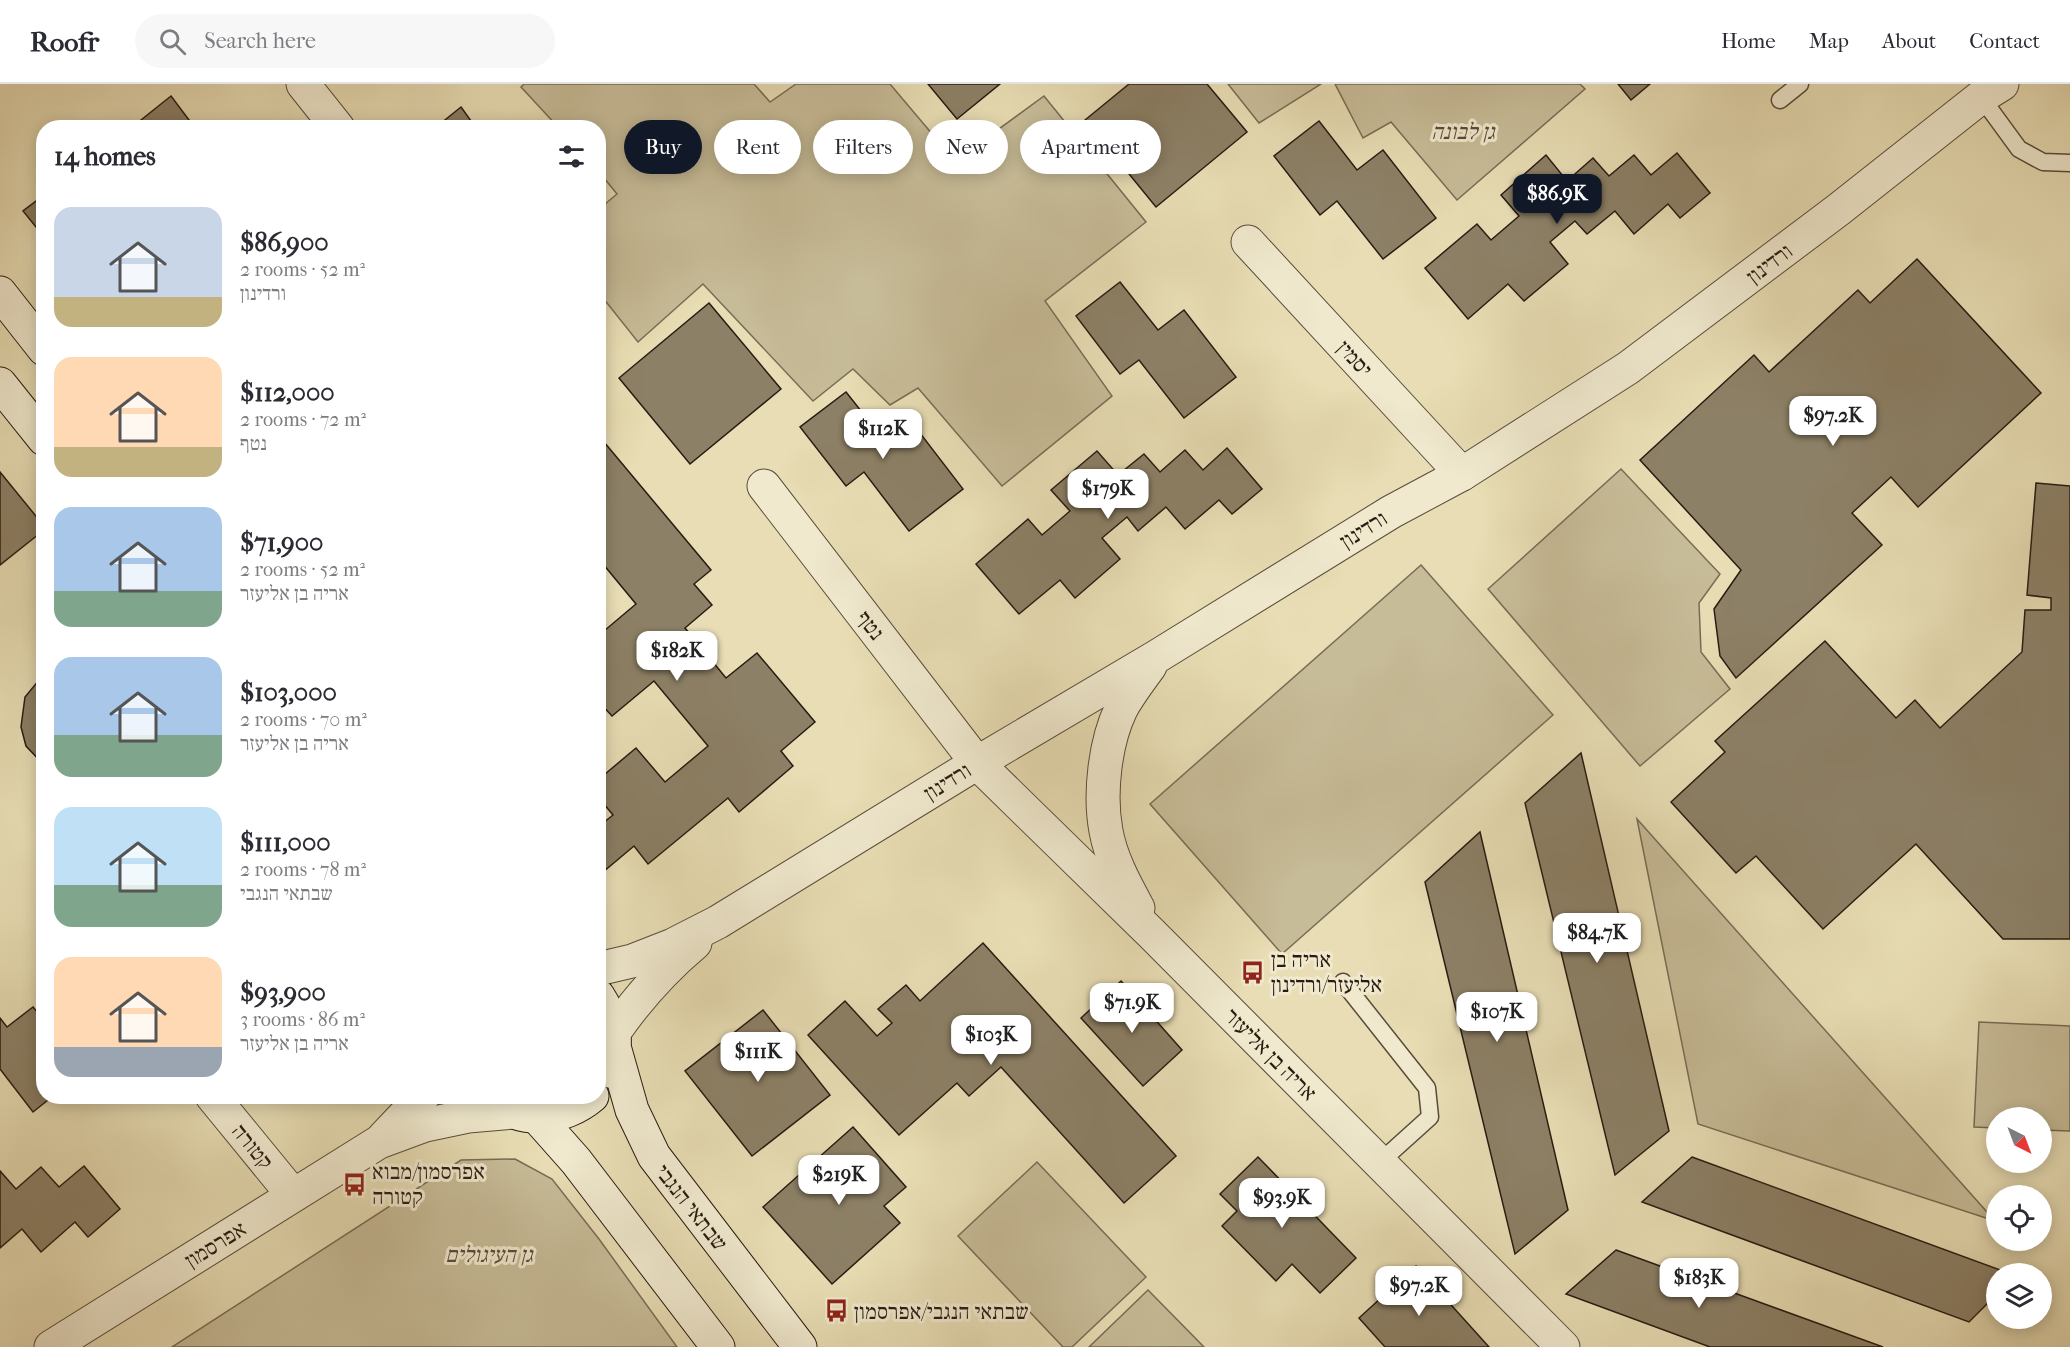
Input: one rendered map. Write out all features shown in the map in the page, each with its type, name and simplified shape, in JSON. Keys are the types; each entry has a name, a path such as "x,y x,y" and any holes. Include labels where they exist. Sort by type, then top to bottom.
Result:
{"street":[{"path":"303,84 332,120"},
{"name":"ורדינון","path":"606,967 632,961 673,945 718,922 1391,512 1462,474 1628,368 1838,210 1984,88"},
{"name":"יסמין","path":"1248,242 1462,474"},
{"path":"0,293 36,339"},
{"path":"0,384 36,429"},
{"name":"נטף","path":"764,486 977,763"},
{"path":"1152,934 1118,871 1106,831 1104,794 1109,739 1122,708 1156,657"},
{"name":"אריה בן אליעזר","path":"977,763 1152,934 1563,1347"},
{"name":"ורדינון","path":"606,1078 610,1072 615,1041 634,1004 657,978 718,922"},
{"name":"שבתאי הנגבי","path":"606,1008 632,1110 654,1156 800,1347"},
{"name":"קטורה","path":"219,1104 293,1195"},
{"name":"אפרסמון","path":"379,1142 415,1104"},
{"name":"אפרסמון","path":"51,1347 379,1142 425,1125 468,1116 514,1109 560,1115 583,1104"},
{"path":"514,1109 576,1161 718,1347"}],"lane":[{"path":"1780,100 1800,84"},
{"path":"1984,88 2019,149 2043,162 2070,164"},
{"path":"1343,982 1428,1088 1430,1117 1379,1163"}],"green space":[{"path":"524,84 754,84 770,102 796,84 890,84 925,125 925,174 1008,174 1008,122 1044,96 1063,120 1020,120 1020,174 1107,174 1146,222 1045,301 1112,396 1002,486 918,388 890,405 853,369 813,401 703,284 638,342 606,302 606,203 617,194 606,181 606,120 552,120 521,87"},
{"path":"1228,84 1321,84 1259,123"},
{"name":"גן לבונה","path":"1335,84 1580,84 1585,89 1457,200 1391,122 1363,138"},
{"path":"1621,469 1720,574 1699,603 1701,652 1730,689 1640,766 1488,589"},
{"path":"1421,565 1553,715 1282,954 1150,804"},
{"path":"1637,819 1986,1211 1986,1218 1698,1124"},
{"path":"1979,1022 2070,1026 2070,1131 2052,1130 2052,1107 1986,1107 1986,1128 1974,1127"},
{"name":"גן העיגולים","path":"515,1159 552,1179 599,1239 677,1347 172,1347 461,1160"},
{"path":"1037,1162 1146,1277 1072,1347 1063,1347 958,1236"},
{"path":"1148,1290 1204,1347 1089,1347"}],"building":[{"path":"928,84 1000,84 957,119"},
{"path":"1129,84 1207,84 1247,132 1156,207 1129,174 1161,174 1161,120 1085,120"},
{"path":"1618,84 1650,84 1631,100"},
{"path":"171,96 189,120 141,120"},
{"path":"461,107 470,120 445,120"},
{"path":"1319,121 1357,170 1383,150 1436,218 1383,259 1337,201 1320,215 1274,156"},
{"path":"1677,153 1710,193 1680,218 1668,204 1634,234 1615,211 1587,234 1575,221 1550,242 1568,264 1524,301 1508,284 1468,319 1425,268 1477,224 1491,240 1519,216 1501,195 1546,155 1567,181 1593,158 1609,176 1634,155 1651,175"},
{"path":"36,201 36,227 23,211"},
{"path":"1917,259 2041,393 1918,507 1891,477 1852,513 1882,545 1736,678 1720,656 1714,609 1741,570 1640,460 1754,355 1769,372 1858,290 1870,303"},
{"path":"1120,282 1158,330 1184,310 1236,377 1184,418 1139,360 1120,374 1076,316"},
{"path":"709,303 781,389 690,464 619,378"},
{"path":"846,392 884,440 910,420 963,489 909,531 864,472 846,486 800,427"},
{"path":"606,444 711,570 694,584 712,605 685,628 726,678 757,653 815,722 781,751 793,766 739,812 728,798 648,864 634,846 606,869 606,821 613,815 606,807 606,773 636,748 665,782 708,746 654,681 612,716 606,710 606,629 636,604 606,568"},
{"path":"1227,448 1262,489 1232,514 1219,500 1185,529 1166,507 1138,531 1127,517 1102,538 1120,559 1075,598 1060,580 1019,614 976,564 1028,519 1042,535 1070,511 1051,490 1097,451 1118,475 1144,454 1160,472 1185,450 1203,470"},
{"path":"0,472 36,516 36,536 0,565"},
{"path":"2036,483 2070,486 2070,939 2003,939 1916,844 1823,929 1756,856 1736,873 1671,802 1725,752 1715,741 1825,641 1896,718 1915,700 1940,728 2022,652 2025,610 2051,610 2051,598 2027,595"},
{"path":"36,684 36,757 26,746 21,727 25,697"},
{"path":"1581,753 1669,1131 1615,1175 1525,803"},
{"path":"1480,832 1568,1210 1515,1254 1425,882"},
{"path":"983,943 1176,1156 1124,1203 1001,1067 969,1096 957,1083 899,1135 808,1035 845,1001 877,1036 892,1023 878,1009 906,985 920,1001"},
{"path":"1121,981 1182,1050 1143,1086 1081,1018"},
{"path":"33,1007 36,1011 36,1104 43,1104 33,1112 0,1069 0,1018 7,1027"},
{"path":"763,1010 830,1095 752,1156 685,1071"},
{"path":"853,1127 906,1187 884,1206 900,1223 832,1284 763,1207"},
{"path":"1258,1157 1356,1258 1320,1293 1292,1264 1276,1281 1222,1226 1237,1211 1220,1194"},
{"path":"1692,1157 1986,1265 1986,1305 1969,1322 1642,1202"},
{"path":"84,1166 120,1209 88,1237 75,1222 41,1252 22,1229 0,1248 0,1171 16,1189 41,1167 59,1187"},
{"path":"1616,1250 1883,1347 1710,1347 1566,1294"},
{"path":"1416,1266 1489,1347 1385,1347 1359,1318"}],"place":[{"name":"אריה בן אליעזר/ורדינון","path":"1253,972"},
{"name":"אפרסמון/מבוא קטורה","path":"354,1184"},
{"name":"שבתאי הנגבי/אפרסמון","path":"836,1311"}]}
